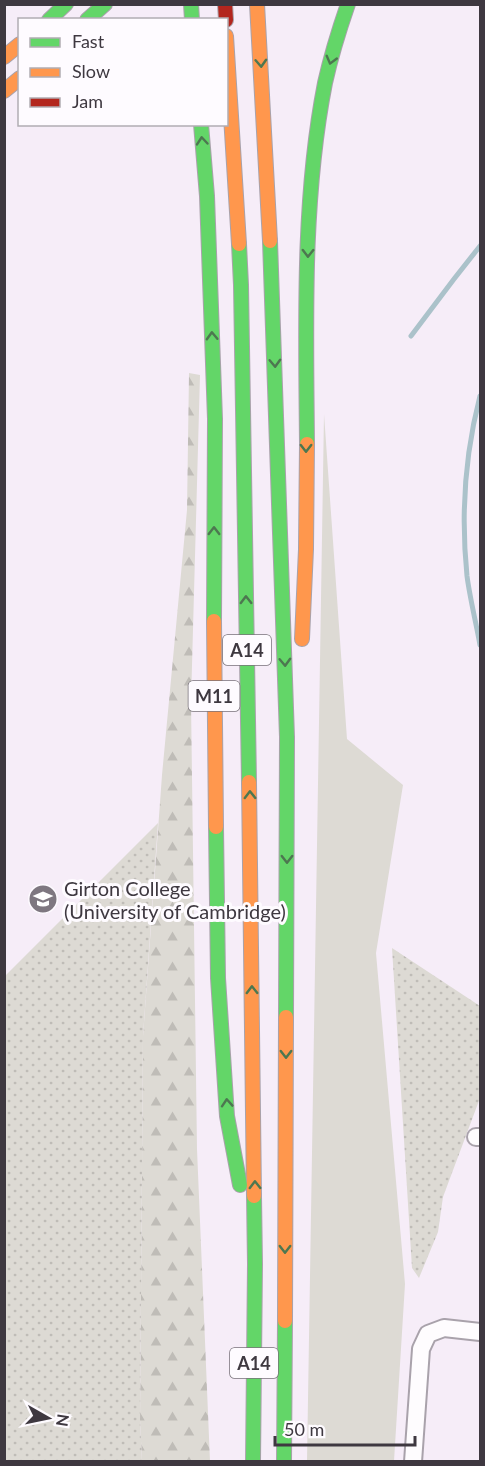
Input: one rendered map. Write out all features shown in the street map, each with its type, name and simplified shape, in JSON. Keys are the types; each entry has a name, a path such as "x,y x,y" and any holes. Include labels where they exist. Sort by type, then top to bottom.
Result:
{"main road":[{"path":"51,18 66,4"},
{"path":"89,18 105,4"},
{"name":"A14","path":"257,4 271,273 287,737 284,1461"},
{"name":"A14","path":"287,737 302,644 306,548 305,396 308,249 313,159 325,84 348,4"},
{"path":"4,57 18,46"},
{"name":"A14","path":"228,69 241,285 251,883 255,1264 254,1461"},
{"path":"4,91 18,80"},
{"name":"M11","path":"201,126 207,195 215,419 214,700 219,978 227,1116 255,1264"}],"street":[{"path":"413,1461 421,1349 428,1334 444,1328 480,1332"}],"green space":[{"path":"189,373 200,375 191,702 197,1149 210,1461 142,1462 140,1420 143,1036 162,775 187,510"},
{"path":"324,414 347,739 403,785 376,953 405,1284 394,1461 307,1461"},
{"path":"158,823 143,1036 140,1420 142,1461 5,1461 5,976"},
{"path":"392,948 480,1006 480,1098 443,1197 438,1232 419,1278 412,1268"}],"waterway":[{"path":"411,336 480,246"},
{"path":"480,396 468,463 464,531 467,576 480,645"}],"traffic: fast":[{"path":"51,18 66,4"},
{"path":"89,18 105,4"},
{"path":"191,4 192,18"},
{"path":"307,444 307,263 312,172 325,83 348,4"},
{"path":"201,126 207,196 215,419 214,621"},
{"path":"270,241 287,737 286,1017"},
{"path":"239,244 249,782"},
{"path":"216,827 218,978 227,1116 240,1185"},
{"path":"253,1462 254,1196"},
{"path":"284,1462 285,1321"}],"traffic: slow":[{"path":"257,4 270,241"},
{"path":"4,57 18,46"},
{"path":"228,68 239,244"},
{"path":"4,91 18,80"},
{"path":"302,639 307,444"},
{"path":"214,621 216,827"},
{"path":"249,782 254,1196"},
{"path":"285,1321 286,1017"}],"traffic: jam":[{"path":"225,4 226,18"}],"place":[{"name":"Girton College (University of Cambridge)","path":"43,899"}]}
